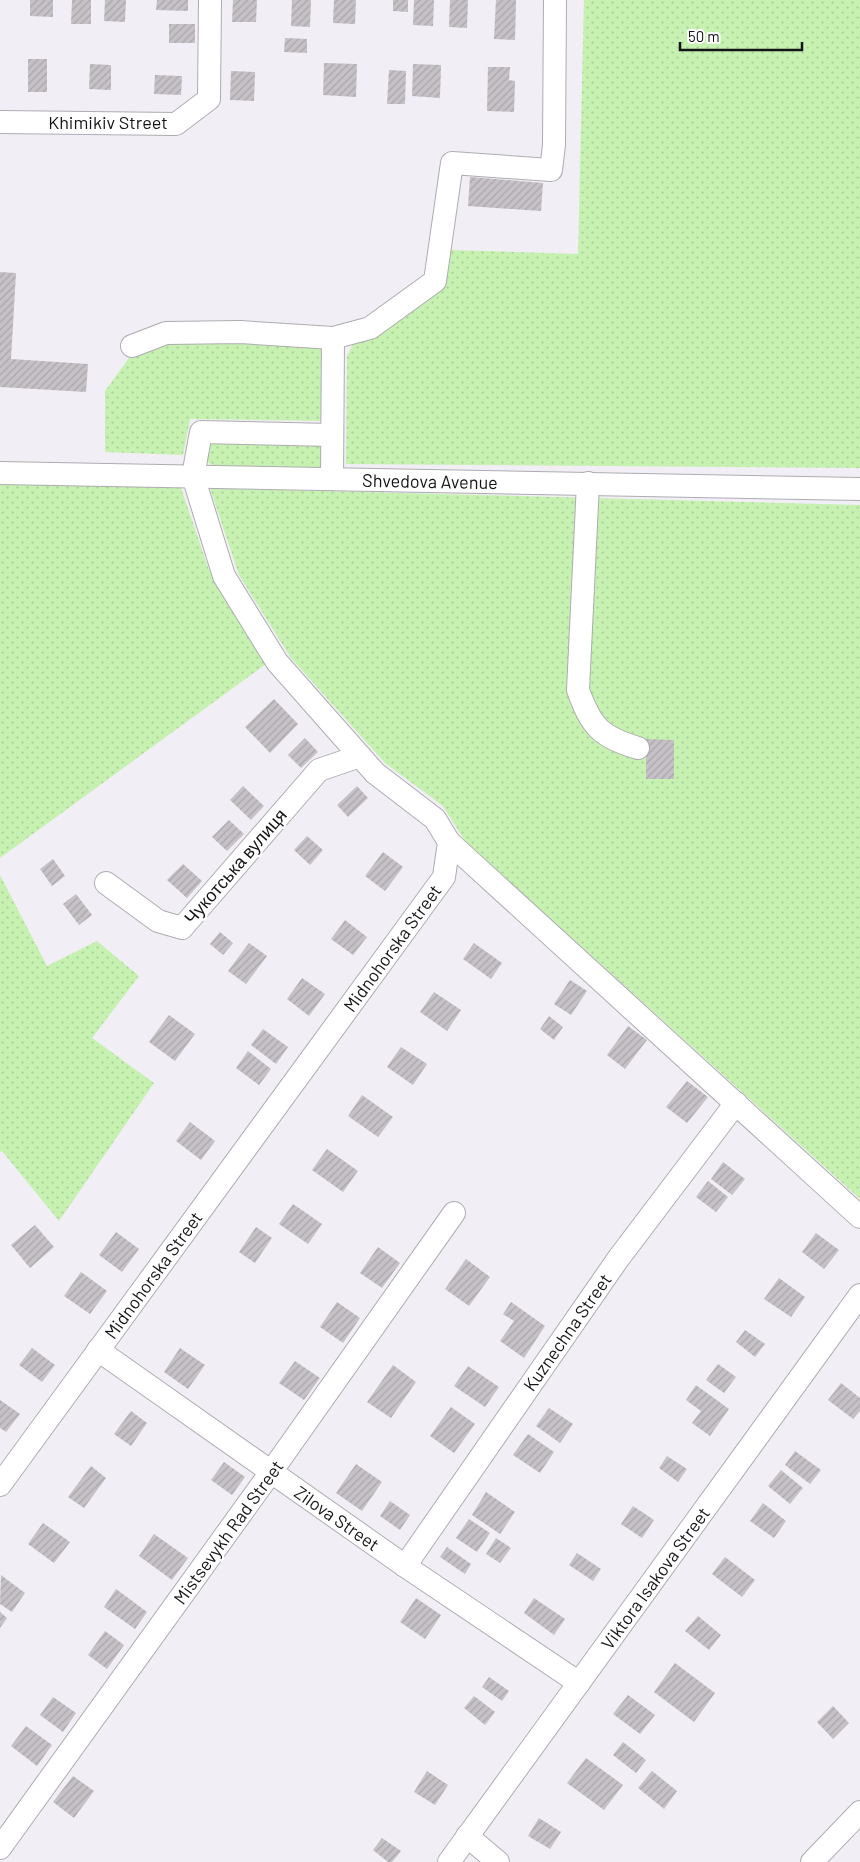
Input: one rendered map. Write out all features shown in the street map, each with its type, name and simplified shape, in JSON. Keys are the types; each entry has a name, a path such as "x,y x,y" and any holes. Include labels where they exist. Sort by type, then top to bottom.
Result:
{"street":[{"name":"Khimikiv Street","path":"0,122 176,124 209,99 210,0"},
{"path":"132,346 166,333 240,332 333,338 370,328 435,280 452,163 551,170 554,146 555,0"},
{"path":"332,479 333,338"},
{"path":"332,435 201,432 193,476 224,576 277,662 375,773 435,819 449,842 860,1217"},
{"name":"Shvedova Avenue","path":"0,472 860,489"},
{"path":"588,483 578,690 586,714 595,726 610,738 638,748"},
{"name":"Чукотська вулиця","path":"106,884 158,921 182,928 319,770 360,756"},
{"name":"Midnohorska Street","path":"0,1485 444,877 449,842"},
{"name":"Kuznechna Street","path":"405,1566 618,1258 736,1103"},
{"name":"Mistsevykh Rad Street","path":"0,1848 271,1472 454,1213"},
{"name":"Viktora Isakova Street","path":"449,1862 860,1295"},
{"name":"Zilova Street","path":"98,1350 405,1566 579,1683"},
{"path":"812,1862 860,1812"},
{"path":"467,1836 498,1862"}],"green space":[{"path":"584,0 860,0 860,468 346,464 347,356 353,344 441,287 451,250 578,254"},
{"path":"168,339 325,345 326,421 190,419 183,455 105,452 105,391 131,355"},
{"path":"212,442 319,445 323,447 321,468 213,466 207,461 208,445"},
{"path":"0,483 181,488 209,570 266,664 0,858"},
{"path":"210,488 860,505 860,1199 465,841 443,806 385,763 291,658 239,575"},
{"path":"0,875 47,966 97,941 139,976 92,1038 154,1083 59,1221 2,1151 0,1152"}],"building":[{"path":"30,0 53,0 53,17 30,16"},
{"path":"72,0 91,0 91,24 71,24"},
{"path":"105,0 126,0 125,22 104,21"},
{"path":"157,0 188,0 188,11 156,10"},
{"path":"233,0 257,0 256,22 232,22"},
{"path":"292,0 311,0 310,27 291,26"},
{"path":"334,0 356,0 355,24 333,23"},
{"path":"393,0 408,0 408,12 393,11"},
{"path":"414,0 434,0 433,26 413,25"},
{"path":"450,0 468,0 467,28 449,27"},
{"path":"496,0 516,0 515,40 494,39"},
{"path":"169,24 195,24 195,43 169,43"},
{"path":"285,38 307,39 307,53 284,52"},
{"path":"28,59 47,59 47,92 28,92"},
{"path":"324,63 357,64 356,97 323,95"},
{"path":"90,64 111,65 111,90 89,89"},
{"path":"413,64 441,65 440,98 412,96"},
{"path":"488,67 510,67 509,80 515,81 514,112 487,111"},
{"path":"389,70 406,71 405,104 387,104"},
{"path":"231,71 255,72 254,101 230,100"},
{"path":"155,75 182,76 181,95 154,94"},
{"path":"470,177 543,183 541,211 468,206"},
{"path":"0,272 16,273 11,359 88,364 86,392 0,387"},
{"path":"274,699 298,724 270,753 245,727"},
{"path":"305,738 318,752 301,768 288,755"},
{"path":"646,739 674,740 674,779 646,779"},
{"path":"243,786 264,806 251,820 230,800"},
{"path":"357,786 368,798 348,817 337,805"},
{"path":"229,820 244,834 227,851 212,837"},
{"path":"307,836 323,850 310,865 294,850"},
{"path":"383,852 403,867 385,891 365,876"},
{"path":"53,859 65,876 52,886 40,869"},
{"path":"183,864 202,881 187,898 167,880"},
{"path":"76,894 92,915 79,925 63,904"},
{"path":"345,920 367,937 353,955 331,939"},
{"path":"220,932 233,943 223,955 210,944"},
{"path":"249,943 267,956 246,984 228,971"},
{"path":"474,943 502,963 491,979 463,959"},
{"path":"302,978 325,994 309,1016 287,999"},
{"path":"570,980 587,991 571,1015 554,1004"},
{"path":"434,992 461,1010 447,1031 420,1012"},
{"path":"169,1015 195,1034 175,1061 149,1042"},
{"path":"549,1016 563,1027 554,1040 540,1029"},
{"path":"628,1026 647,1040 625,1069 607,1055"},
{"path":"263,1029 288,1047 276,1064 251,1045"},
{"path":"401,1047 427,1064 413,1085 387,1067"},
{"path":"248,1051 271,1069 259,1085 236,1068"},
{"path":"687,1081 708,1097 687,1123 666,1107"},
{"path":"362,1095 393,1117 378,1137 348,1116"},
{"path":"190,1122 215,1141 201,1160 176,1141"},
{"path":"327,1149 358,1171 343,1192 312,1170"},
{"path":"723,1162 745,1179 732,1195 711,1179"},
{"path":"708,1181 728,1197 716,1212 696,1197"},
{"path":"293,1204 322,1224 308,1244 279,1224"},
{"path":"35,1225 54,1247 30,1268 11,1245"},
{"path":"256,1227 272,1238 255,1263 239,1252"},
{"path":"116,1232 139,1249 122,1272 99,1255"},
{"path":"816,1233 839,1250 824,1269 802,1252"},
{"path":"378,1247 400,1263 382,1288 360,1273"},
{"path":"466,1259 490,1277 469,1306 445,1289"},
{"path":"81,1272 107,1291 90,1314 64,1296"},
{"path":"779,1278 805,1297 791,1317 764,1299"},
{"path":"337,1302 360,1318 343,1343 320,1327"},
{"path":"511,1302 545,1326 524,1358 500,1341 514,1321 503,1314"},
{"path":"745,1330 765,1344 755,1357 736,1342"},
{"path":"32,1348 55,1365 42,1382 19,1365"},
{"path":"180,1348 205,1365 188,1389 164,1372"},
{"path":"295,1361 320,1378 304,1400 279,1383"},
{"path":"718,1364 736,1377 724,1393 706,1380"},
{"path":"393,1365 416,1382 391,1418 367,1402"},
{"path":"468,1366 499,1387 485,1407 454,1386"},
{"path":"841,1383 860,1398 860,1411 853,1419 828,1400"},
{"path":"696,1385 729,1409 710,1436 692,1423 701,1411 686,1400"},
{"path":"0,1400 20,1414 6,1432 0,1428"},
{"path":"451,1407 475,1424 454,1453 430,1436"},
{"path":"549,1408 573,1424 560,1443 536,1426"},
{"path":"131,1411 147,1423 131,1446 114,1434"},
{"path":"528,1434 554,1452 540,1473 513,1455"},
{"path":"795,1451 821,1470 810,1484 785,1465"},
{"path":"667,1456 687,1469 678,1482 659,1468"},
{"path":"224,1462 245,1477 232,1495 211,1480"},
{"path":"356,1464 382,1482 362,1511 336,1493"},
{"path":"91,1466 106,1478 84,1508 68,1497"},
{"path":"781,1470 803,1488 790,1504 768,1486"},
{"path":"486,1492 515,1512 500,1534 472,1515"},
{"path":"390,1501 410,1515 400,1530 380,1516"},
{"path":"763,1503 786,1521 774,1538 750,1521"},
{"path":"633,1506 654,1520 642,1538 621,1524"},
{"path":"469,1519 490,1533 477,1552 456,1538"},
{"path":"43,1523 70,1542 54,1563 28,1544"},
{"path":"154,1534 188,1558 172,1580 139,1556"},
{"path":"496,1538 511,1548 500,1563 486,1554"},
{"path":"447,1547 471,1564 465,1574 440,1557"},
{"path":"577,1553 601,1569 593,1581 569,1565"},
{"path":"725,1557 755,1580 742,1597 712,1574"},
{"path":"1,1575 25,1593 12,1612 0,1604"},
{"path":"116,1589 147,1612 135,1629 104,1607"},
{"path":"416,1598 441,1615 425,1639 400,1622"},
{"path":"534,1598 565,1619 554,1635 524,1613"},
{"path":"0,1612 7,1618 0,1628"},
{"path":"698,1616 721,1635 709,1650 685,1631"},
{"path":"105,1631 124,1645 107,1669 88,1655"},
{"path":"675,1663 715,1693 694,1722 654,1692"},
{"path":"489,1677 509,1691 502,1701 482,1687"},
{"path":"628,1695 655,1715 640,1734 613,1714"},
{"path":"474,1696 495,1712 485,1725 464,1708"},
{"path":"53,1697 76,1713 63,1732 40,1715"},
{"path":"833,1706 849,1723 833,1739 817,1722"},
{"path":"26,1726 52,1745 37,1766 11,1746"},
{"path":"623,1742 646,1760 636,1773 613,1755"},
{"path":"586,1758 623,1785 604,1810 567,1783"},
{"path":"427,1771 448,1785 435,1805 414,1792"},
{"path":"652,1771 677,1791 664,1809 638,1788"},
{"path":"73,1776 94,1791 74,1818 53,1802"},
{"path":"539,1818 561,1832 550,1849 528,1836"},
{"path":"382,1838 401,1851 392,1862 388,1862 373,1850"}]}
